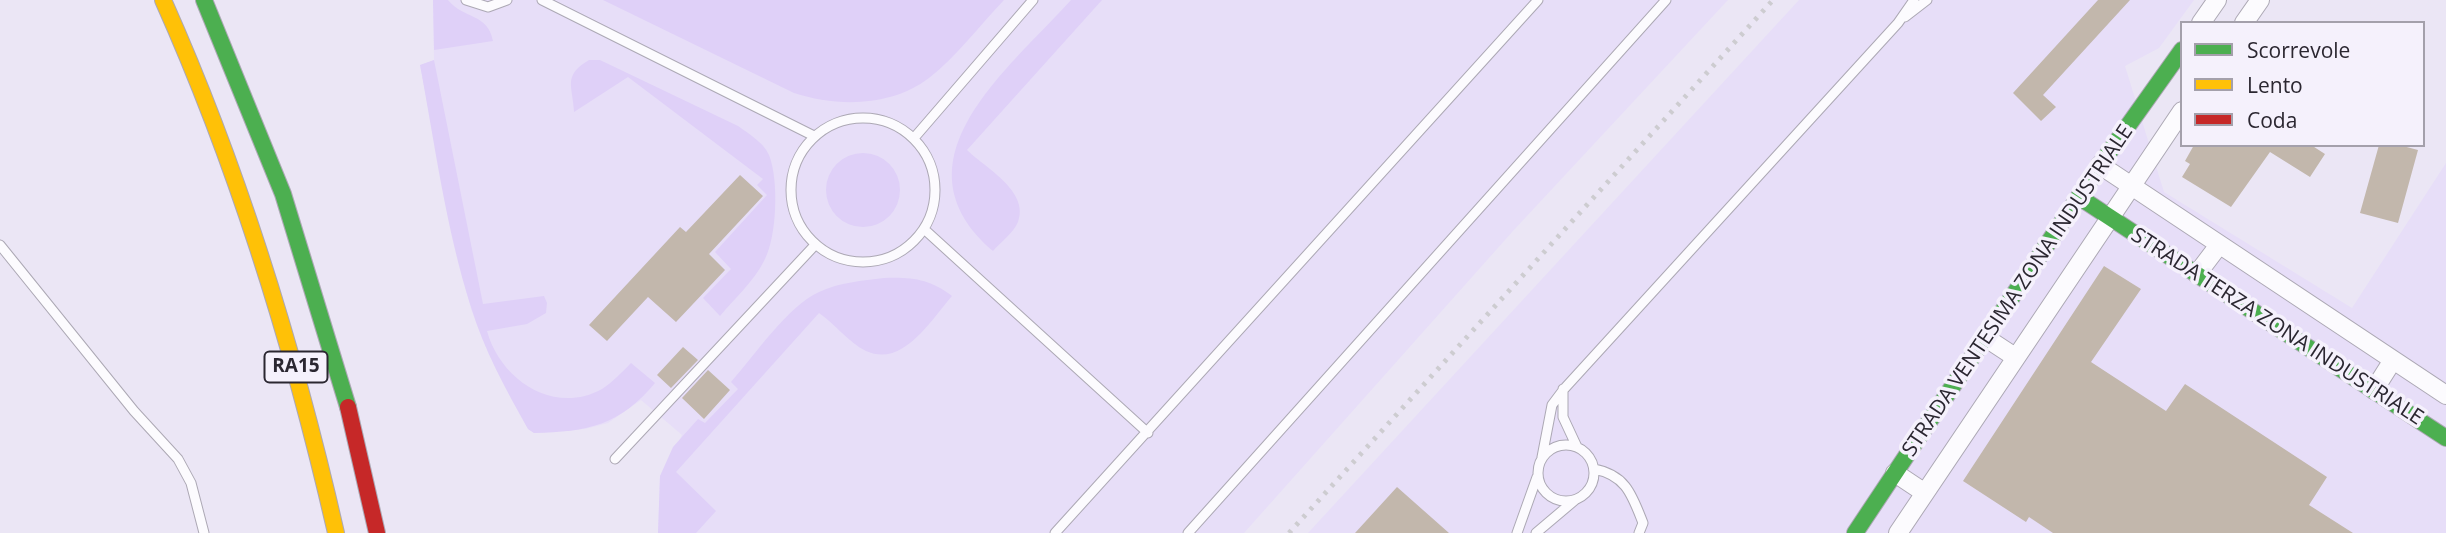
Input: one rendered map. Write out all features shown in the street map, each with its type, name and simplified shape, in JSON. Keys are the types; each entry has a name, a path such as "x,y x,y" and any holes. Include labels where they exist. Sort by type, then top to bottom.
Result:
{"main road":[{"name":"RA15","path":"163,0 257,229 298,372 336,533"},
{"name":"RA15","path":"204,0 269,156 310,278 336,363 376,533"},
{"name":"STRADA VENTESIMA ZONA INDUSTRIALE","path":"1856,533 2100,165 2180,53"},
{"path":"189,107 246,204"},
{"name":"STRADA TERZA ZONA INDUSTRIALE","path":"2079,197 2446,438"}],"street":[{"path":"2202,21 2217,0"},
{"path":"2245,21 2260,0"},
{"name":"STRADA VENTESIMA ZONA INDUSTRIALE","path":"1898,533 2129,185 2180,114"},
{"name":"STRADA TERZA ZONA INDUSTRIALE","path":"2100,165 2446,395"},
{"path":"2197,274 2218,245"},
{"path":"1986,338 2015,357"},
{"path":"2374,390 2393,360"},
{"path":"1895,473 1925,493"}],"lane":[{"path":"466,0 488,8 507,0"},
{"path":"542,0 814,136"},
{"path":"914,138 1033,0"},
{"path":"1055,533 1538,0"},
{"path":"1188,533 1666,0"},
{"path":"1517,533 1537,476 1552,405 1563,389 1898,23 1914,0"},
{"path":"1898,23 1927,0"},
{"path":"864,117 891,123 914,138 928,158 935,182 934,206 924,229 907,248 885,259 860,263 836,257 815,245 797,220 790,191 796,161 814,136 837,122 864,117"},
{"path":"924,229 1148,433"},
{"path":"0,244 134,411 178,459 191,483 204,533"},
{"path":"615,459 815,245"},
{"path":"1536,533 1590,488 1594,469 1591,460 1577,447 1563,417 1563,389"},
{"path":"1542,457 1558,446 1577,447"},
{"path":"1594,469 1611,472 1626,486 1643,523 1639,533"},
{"path":"1537,476 1546,494 1555,499 1575,500"}],"shaded area":[{"path":"433,0 1728,0 1513,231 1244,533 658,533 660,476 682,435 641,400 608,423 585,429 534,433 528,429 489,354 471,309 453,239 420,65 434,60"},
{"path":"433,0 448,0 481,21 486,25 493,41 434,50"},
{"path":"603,0 1004,0 939,70 914,88 881,99 846,102 794,93"},
{"path":"1071,0 1102,0 967,150 1012,190 1020,211 1016,226 993,251 964,217 953,184 956,150 970,118 992,86"},
{"path":"1799,0 2194,0 2159,48 2125,66 2164,192 2352,308 2446,163 2446,533 1308,533"},
{"path":"434,60 483,304 544,296 547,303 546,313 527,324 487,331 494,348 516,378 548,395 565,398 584,396 602,389 631,363 655,383 616,417 587,428 534,433 528,429 504,385 476,323 448,217 420,65"},
{"path":"589,60 600,60 738,126 759,142 769,155 775,193 772,238 755,276 720,316 703,298 731,269 715,252 767,195 757,185 763,179 628,77 574,112 572,77 575,71"},
{"path":"856,153 870,153 884,159 894,169 900,190 898,204 884,221 870,227 856,227 842,221 832,211 826,197 826,183 832,169 842,159"},
{"path":"884,278 920,280 952,296 915,339 892,353 879,355 854,343 819,313 676,472 716,511 696,533 658,533 660,476 673,447 698,419 705,423 738,389 731,382 772,332 795,308 819,292 843,284"}],"building":[{"path":"2098,0 2130,0 2043,95 2056,107 2041,121 2013,93"},
{"path":"2193,147 2314,147 2325,154 2310,177 2270,152 2231,207 2182,177 2190,164 2185,161"},
{"path":"2378,147 2407,147 2418,150 2398,223 2360,213"},
{"path":"740,175 763,196 709,254 725,270 676,322 648,297 607,341 589,325 680,227 686,232"},
{"path":"2104,266 2141,289 2091,362 2166,411 2185,384 2327,477 2309,505 2353,533 2053,533 2029,517 2026,522 1963,481"},
{"path":"683,347 698,360 671,388 657,375"},
{"path":"708,370 730,390 704,419 682,398"},
{"path":"1397,487 1449,533 1355,533"}],"railway":[{"path":"1289,533 1773,0"}],"traffic: fast":[{"path":"204,0 283,194 348,407"},
{"path":"1855,533 2100,165 2180,53"},
{"path":"2079,197 2446,438"}],"traffic: slow":[{"path":"163,0 217,130 263,262 302,396 336,533"}],"traffic: jam":[{"path":"348,407 377,533"}]}
